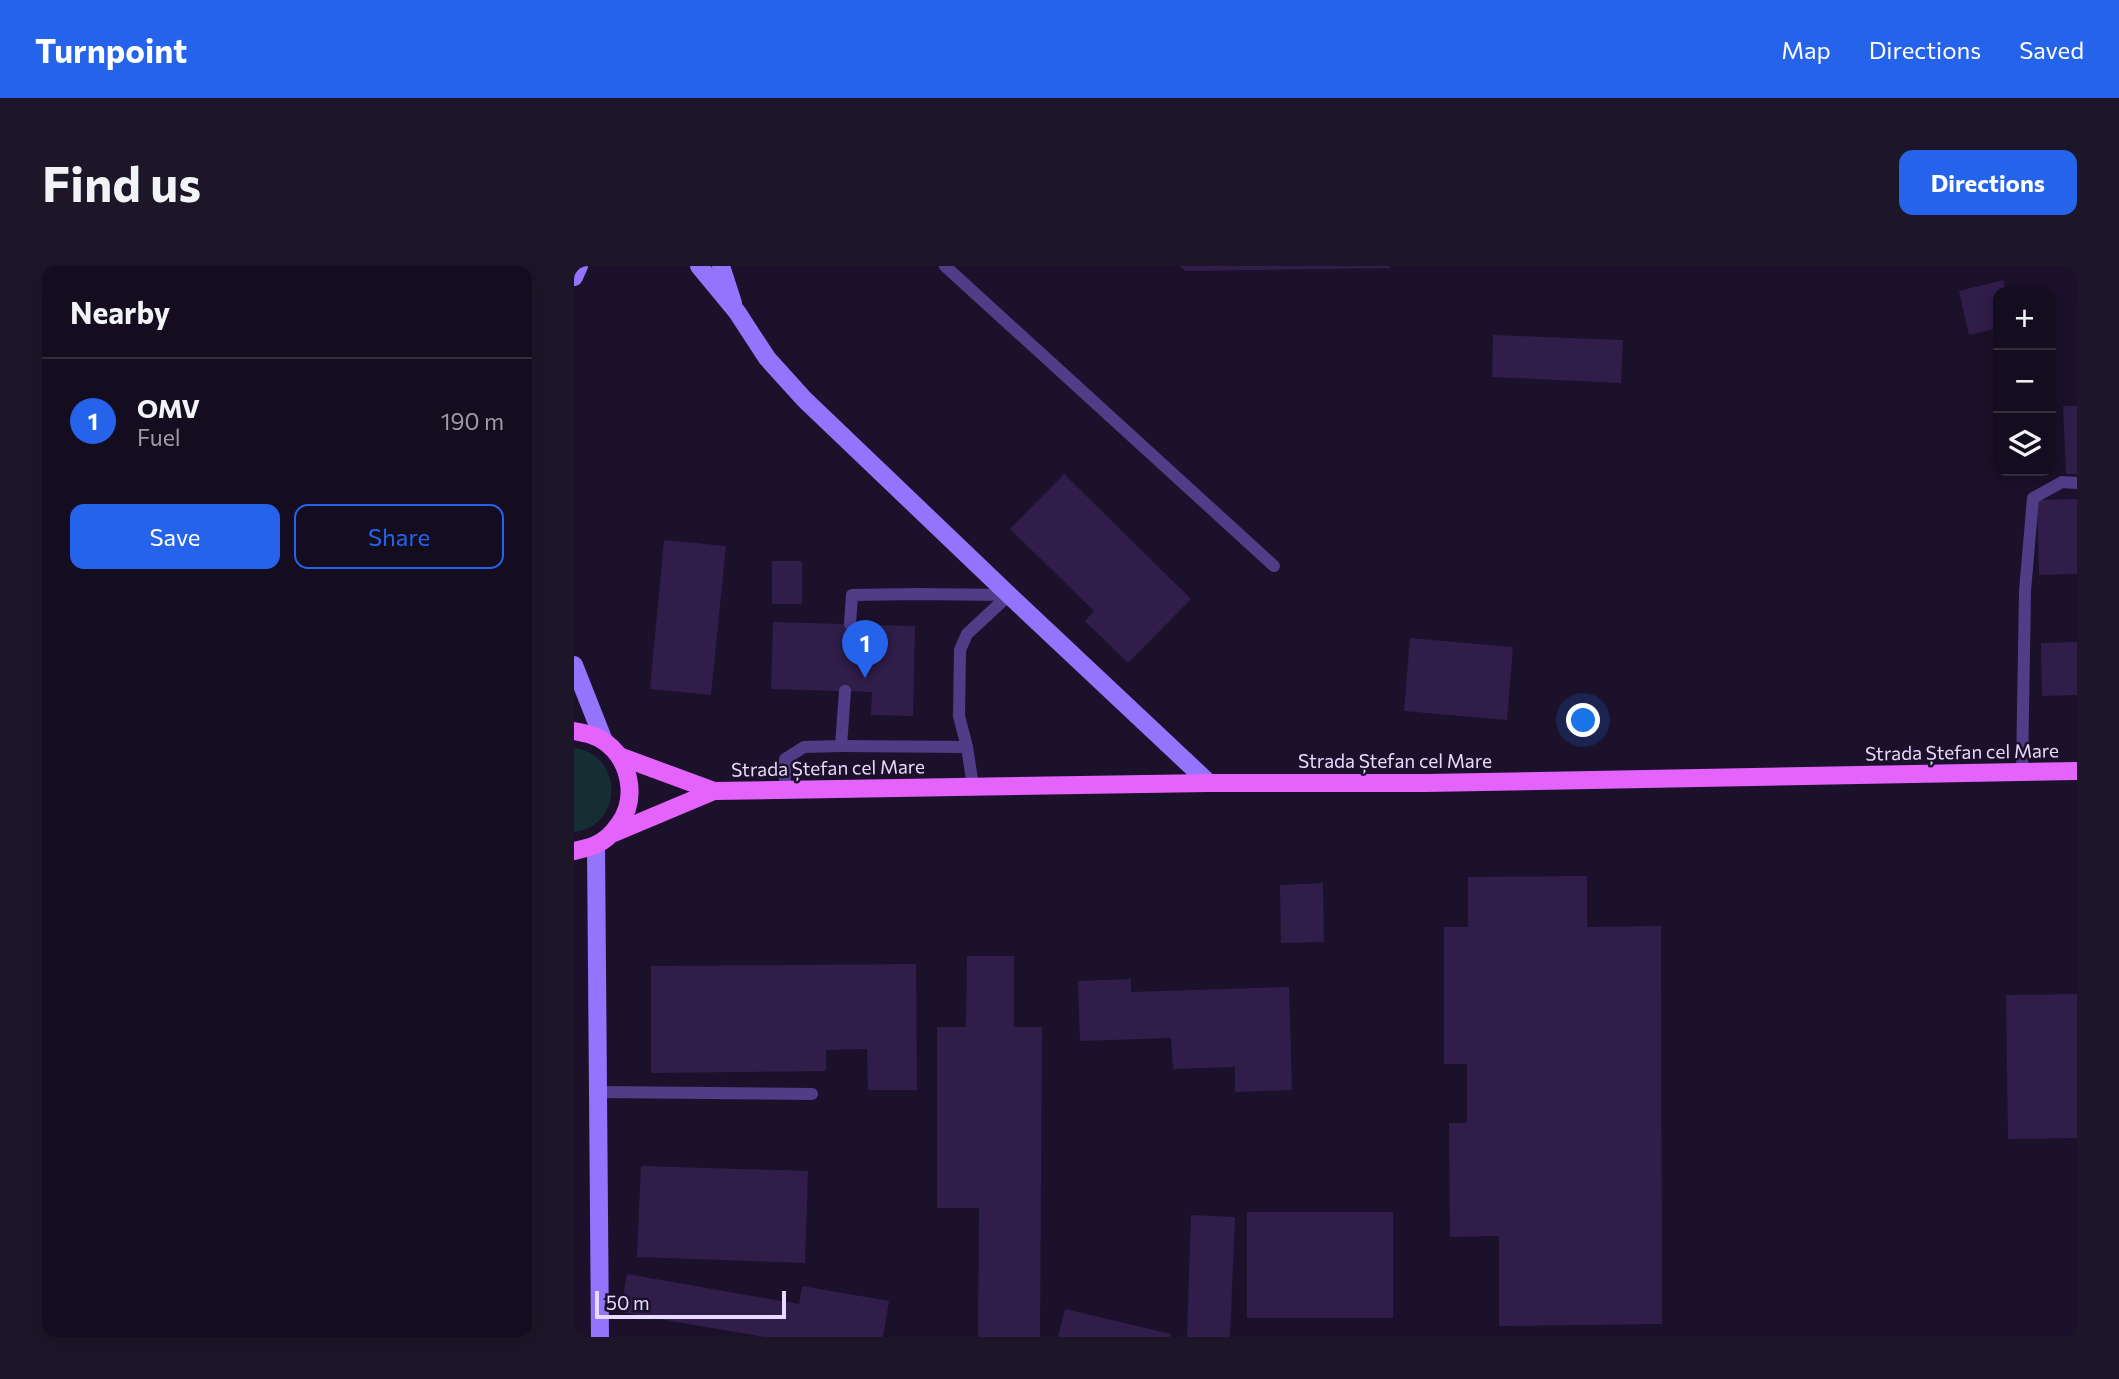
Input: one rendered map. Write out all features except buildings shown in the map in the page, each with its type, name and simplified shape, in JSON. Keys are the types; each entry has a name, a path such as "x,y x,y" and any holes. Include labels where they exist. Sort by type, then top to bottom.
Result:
{"main road":[{"path":"574,731 588,733 604,741 619,756 628,775 630,796 624,817 612,834"},
{"name":"Strada Ștefan cel Mare","path":"619,756 714,791 1209,783 1454,783 2077,771"},
{"name":"Strada Ștefan cel Mare","path":"574,851 596,845 612,834 714,791"}],"street":[{"path":"574,277 579,266"},
{"path":"699,266 737,313 767,358 804,399 1209,783"},
{"path":"721,266 737,313"},
{"path":"574,665 604,741"},
{"path":"596,845 600,1337"}],"lane":[{"path":"945,266 1274,566"},
{"path":"2022,772 2025,591 2033,498 2062,482 2077,482"},
{"path":"850,624 852,595 1009,596"},
{"path":"973,786 959,716 960,650 967,634 1009,596"},
{"path":"841,746 845,691"},
{"path":"785,790 785,759 804,747 967,747"},
{"path":"597,1092 811,1094"}],"green space":[{"path":"574,748 590,753 602,763 612,790 602,817 590,827 574,832"}],"place":[{"name":"OMV","path":"865,678"}]}
